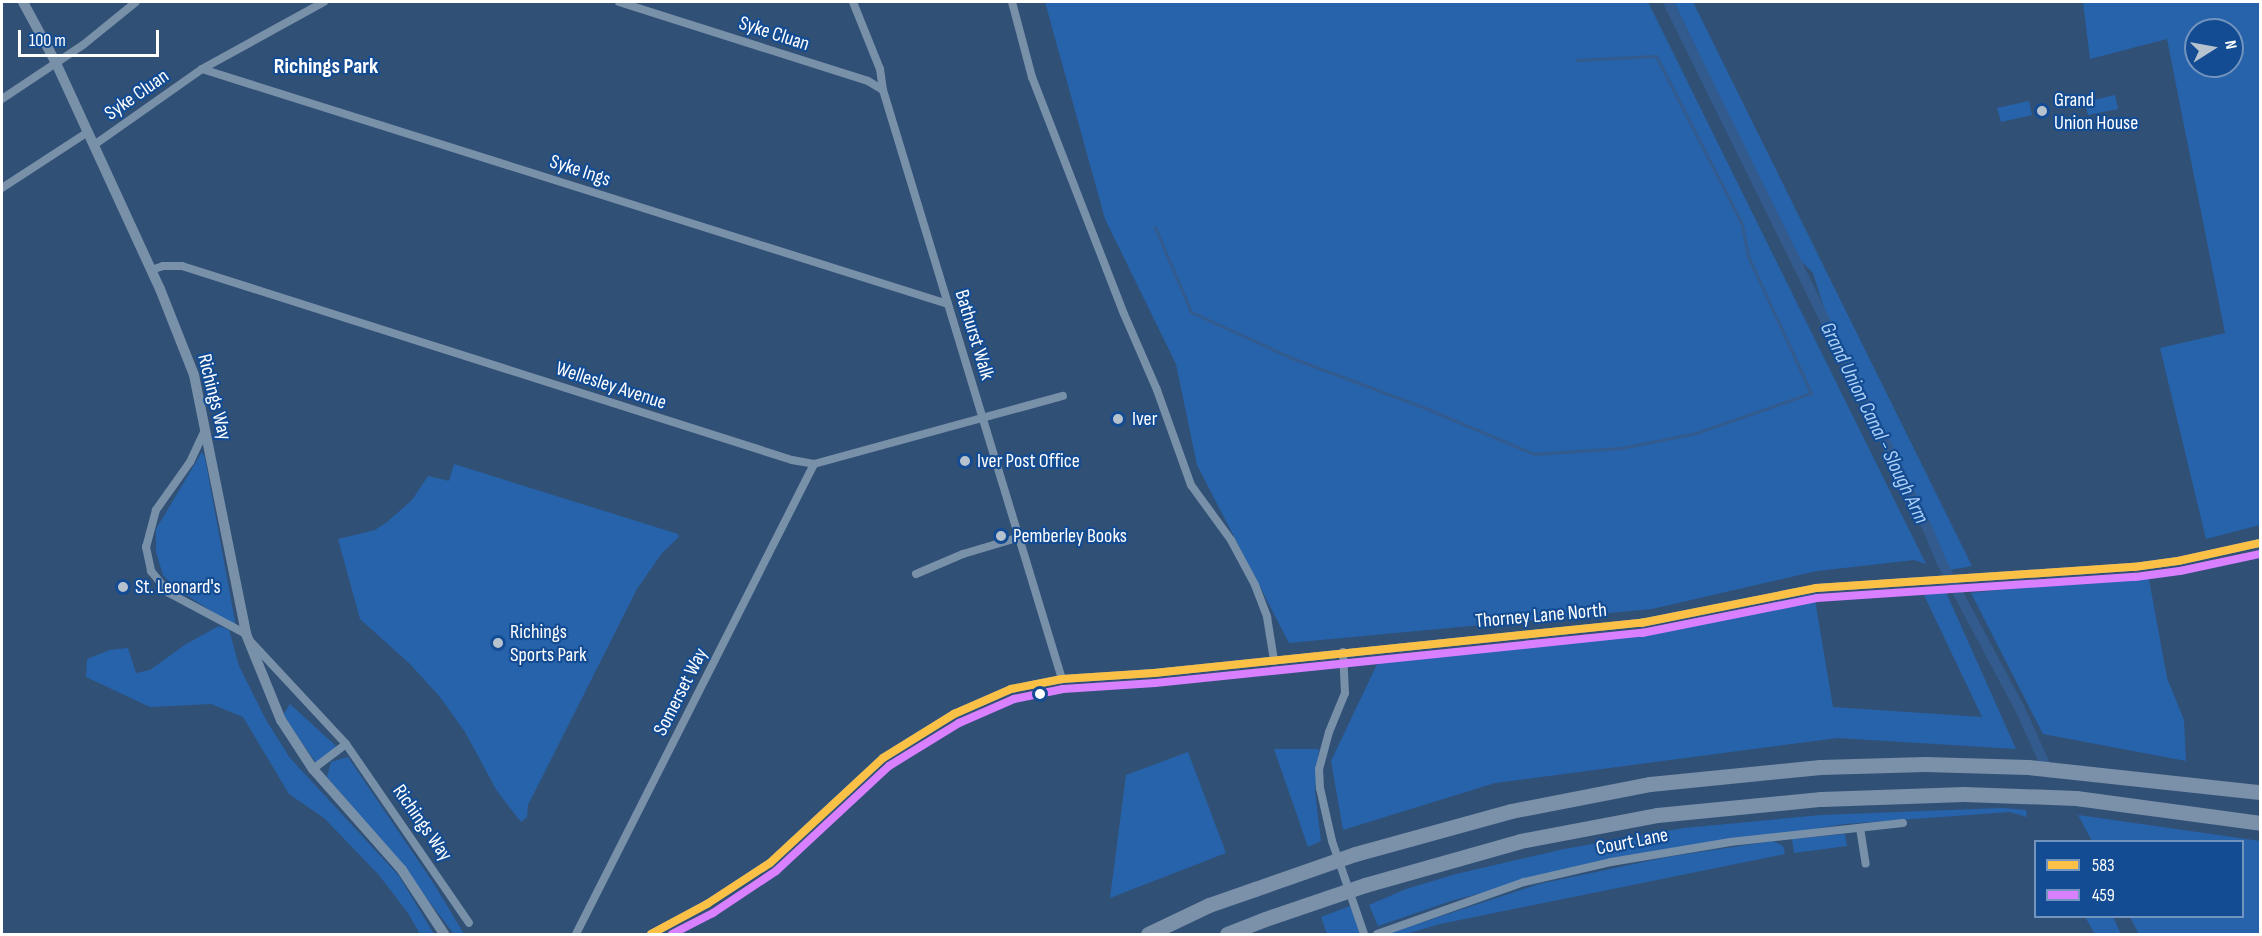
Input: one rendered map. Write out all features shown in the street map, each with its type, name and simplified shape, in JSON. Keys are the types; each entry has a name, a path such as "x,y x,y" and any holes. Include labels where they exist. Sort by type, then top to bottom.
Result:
{"highway":[{"path":"1148,934 1209,905 1355,854 1511,811 1650,784 1820,766 1925,764 2060,769 2260,792"},
{"path":"1227,934 1365,885 1520,841 1657,815 1821,799 1964,795 2042,796 2076,798 2260,823"}],"street":[{"name":"Richings Way","path":"23,2 56,63 94,145 151,270 194,375 246,636 281,720 313,769 402,870 444,934"},
{"path":"2,99 83,45 136,2"},
{"name":"Syke Cluan","path":"94,145 202,69 324,2"},
{"name":"Syke Cluan","path":"619,2 868,81 882,90"},
{"name":"Bathurst Walk","path":"853,2 880,69 882,90 1062,679"},
{"path":"1012,2 1032,77 1124,314 1157,390 1191,485 1231,540 1255,585 1267,617 1274,660"},
{"name":"Syke Ings","path":"202,69 948,304"},
{"path":"2,188 88,132"},
{"name":"Wellesley Avenue","path":"151,270 163,266 182,266 792,460 814,464 844,458 982,416 1063,396"},
{"path":"205,430 190,462 156,510 146,547 151,571 169,593 246,636"},
{"name":"Somerset Way","path":"576,934 814,464"},
{"path":"916,574 963,554 1020,537"},
{"name":"Thorney Lane North","path":"651,934 707,904 770,863 883,758 954,714 1002,693 1062,679 1154,673 1641,623 1816,588 2147,565 2260,543"},
{"name":"Richings Way","path":"246,636 346,744 469,923"},
{"path":"1343,652 1345,693 1329,732 1319,768 1320,788 1332,841 1364,934"},
{"path":"313,769 346,744"},
{"name":"Court Lane","path":"1377,934 1524,882 1600,865 1720,843 1903,824"},
{"path":"1860,828 1866,864"}],"shaded area":[{"path":"1045,2 1648,2 1926,564 1914,560 1817,571 1652,609 1289,643 1197,465 1176,364 1105,219"},
{"path":"1674,2 1693,2 1972,566 1950,570 1826,314 1813,273 1797,257"},
{"path":"2083,2 2260,2 2260,525 2206,539 2160,348 2225,333 2167,39 2090,59"},
{"path":"2115,95 2118,109 2088,115 2085,102"},
{"path":"2029,101 2032,115 2001,122 1997,108"},
{"path":"202,452 205,458 236,627 174,587 163,575 156,552 156,529"},
{"name":"Richings Sports Park","path":"454,464 678,534 679,537 662,553 637,589 528,805 527,817 521,822 497,791 465,732 440,697 410,664 360,619 338,539 375,530 412,500 428,476 449,481"},
{"path":"2148,574 2167,678 2184,720 2186,761 2043,734 1971,593"},
{"path":"1945,590 2016,749 1838,738 1495,783 1343,830 1331,761 1379,660 1619,635 1814,594 1833,707 1982,717 1924,595"},
{"path":"219,626 229,630 239,666 266,720 290,758 399,876 434,934 420,934 408,913 378,874 324,818 289,794 243,717 211,704 150,707 86,677 87,659 110,650 128,648 136,673 150,670 186,644"},
{"path":"290,704 337,747 316,763 283,715"},
{"path":"1274,749 1319,749 1315,792 1321,841 1308,847"},
{"path":"1188,752 1226,853 1110,898 1126,775"},
{"path":"348,757 434,884 464,934 454,934 405,870 327,777 331,762"},
{"path":"2003,808 2026,810 2027,817 2010,812 1845,824 1775,835 1564,871 1451,901 1378,926 1369,905 1406,889 1456,874 1564,849 1684,828 1821,815"},
{"path":"2078,815 2260,841 2260,934 2139,934 2131,918 2244,918 2244,840 2091,840"},
{"path":"1845,834 1847,846 1794,853 1792,839"},
{"path":"1773,841 1783,846 1785,854 1440,924 1406,934 1387,934 1539,884 1667,857"},
{"path":"1350,906 1361,934 1327,934 1321,917"},
{"path":"2086,918 2113,918 2121,934 2095,934"}],"pier":[{"path":"2055,768 2080,813 2061,812 2038,771"}],"waterway":[{"name":"Grand Union Canal - Slough Arm","path":"1668,2 1926,525 1942,563 2020,709 2049,773"},
{"path":"1155,227 1191,312 1292,358 1430,410 1534,454 1621,448 1696,433 1811,393 1748,256 1742,224 1656,56 1576,60"}],"transit line":[{"name":"583","path":"651,934 707,904 770,863 883,758 954,714 1011,689 1062,679 1154,673 1641,623 1816,588 2134,567 2178,561 2260,543"},
{"name":"459","path":"672,934 713,913 776,871 889,766 959,723 1014,699 1063,689 1155,683 1642,633 1817,598 2135,577 2180,571 2260,554"}],"place":[{"name":"Grand Union House","path":"2042,111"},
{"name":"Iver","path":"1118,419"},
{"name":"Iver Post Office","path":"965,461"},
{"name":"Pemberley Books","path":"1001,536"},
{"name":"St. Leonard's","path":"123,587"},
{"name":"Richings Sports Park","path":"498,643"}],"district":[{"name":"Richings Park","path":"326,67"}]}
